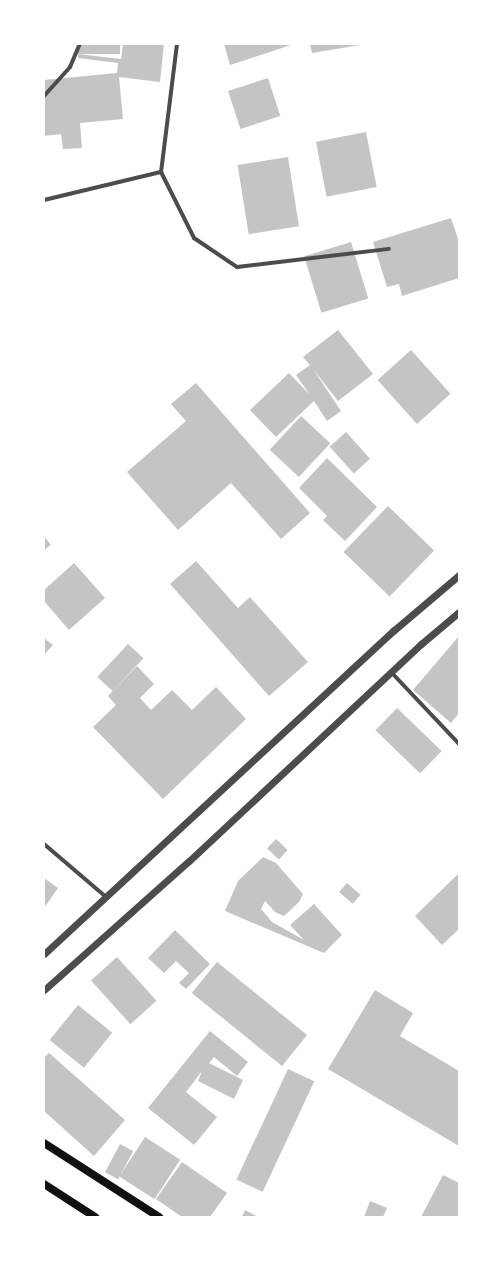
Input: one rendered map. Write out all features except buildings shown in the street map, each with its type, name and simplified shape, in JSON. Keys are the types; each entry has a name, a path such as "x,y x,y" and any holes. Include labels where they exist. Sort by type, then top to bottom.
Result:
{"main road":[{"path":"44,1143 159,1217"},
{"path":"44,1184 95,1217"}],"street":[{"path":"44,96 70,67 80,44"},
{"path":"177,44 161,172 194,238 237,267 389,249"},
{"path":"44,200 161,172"},
{"path":"44,954 393,631 459,575"},
{"path":"44,990 189,862 391,672 459,612"},
{"path":"391,672 459,744"},
{"path":"44,844 107,897"}]}
